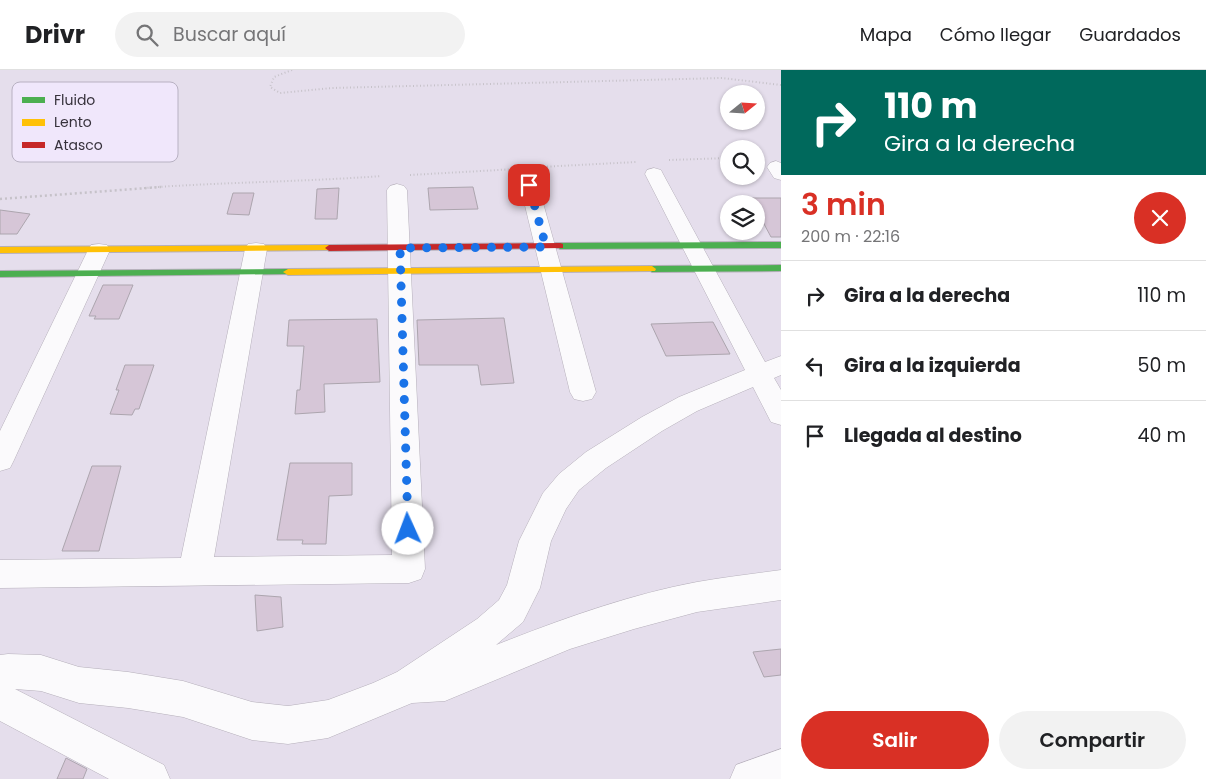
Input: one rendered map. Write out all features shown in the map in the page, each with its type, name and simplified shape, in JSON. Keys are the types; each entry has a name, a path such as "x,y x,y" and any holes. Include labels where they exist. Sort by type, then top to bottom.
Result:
{"street":[{"path":"654,165 704,269 770,369 781,416"},
{"path":"530,174 546,247 583,392"},
{"path":"0,574 409,569 396,180"},
{"path":"0,250 99,250 253,260 400,259 546,247 781,245"},
{"path":"0,460 99,250"},
{"path":"0,274 88,273 253,260 400,259 552,270 781,268"},
{"path":"195,571 253,260"},
{"path":"0,673 8,671 41,672 79,685 128,690 183,699 252,722 288,725 328,719 379,700 410,685 489,630 511,611 523,588 534,541 554,502 569,482 596,460 652,424 688,404 770,369"},
{"path":"410,685 446,683 566,634 634,612 697,597 781,585"},
{"path":"0,701 150,779"},
{"path":"750,779 781,769"}],"path":[{"path":"292,70 274,77 270,87 280,93 332,88 722,78 781,85"},
{"path":"0,199 228,182 396,180 530,174 720,159"}],"building":[{"path":"473,187 478,209 430,210 428,188"},
{"path":"339,188 337,219 315,219 317,189"},
{"path":"233,193 254,193 249,215 227,214"},
{"path":"765,198 781,198 781,237 771,237 765,226"},
{"path":"0,210 30,214 17,234 0,234"},
{"path":"103,285 133,285 119,319 94,319 96,316 89,316"},
{"path":"504,318 514,383 481,385 478,365 419,365 417,320"},
{"path":"377,319 380,382 324,384 325,412 295,414 297,390 300,390 304,346 287,346 289,320"},
{"path":"713,322 730,354 666,356 651,324"},
{"path":"125,365 154,365 139,409 135,409 132,415 110,414 119,390 116,390"},
{"path":"290,463 352,463 352,495 329,496 326,544 302,544 303,540 277,540"},
{"path":"92,466 121,466 99,551 62,551"},
{"path":"255,595 281,597 283,627 257,631"},
{"path":"781,649 781,675 764,677 753,652"},
{"path":"66,758 87,769 83,779 57,779"}],"traffic: fast":[{"path":"560,246 781,245"},
{"path":"652,269 781,268"},
{"path":"0,274 288,272"}],"traffic: slow":[{"path":"0,250 329,248"},
{"path":"288,272 652,269"}],"traffic: jam":[{"path":"329,248 560,246"}],"route":[{"path":"408,529 400,248 546,247 529,185"}]}
